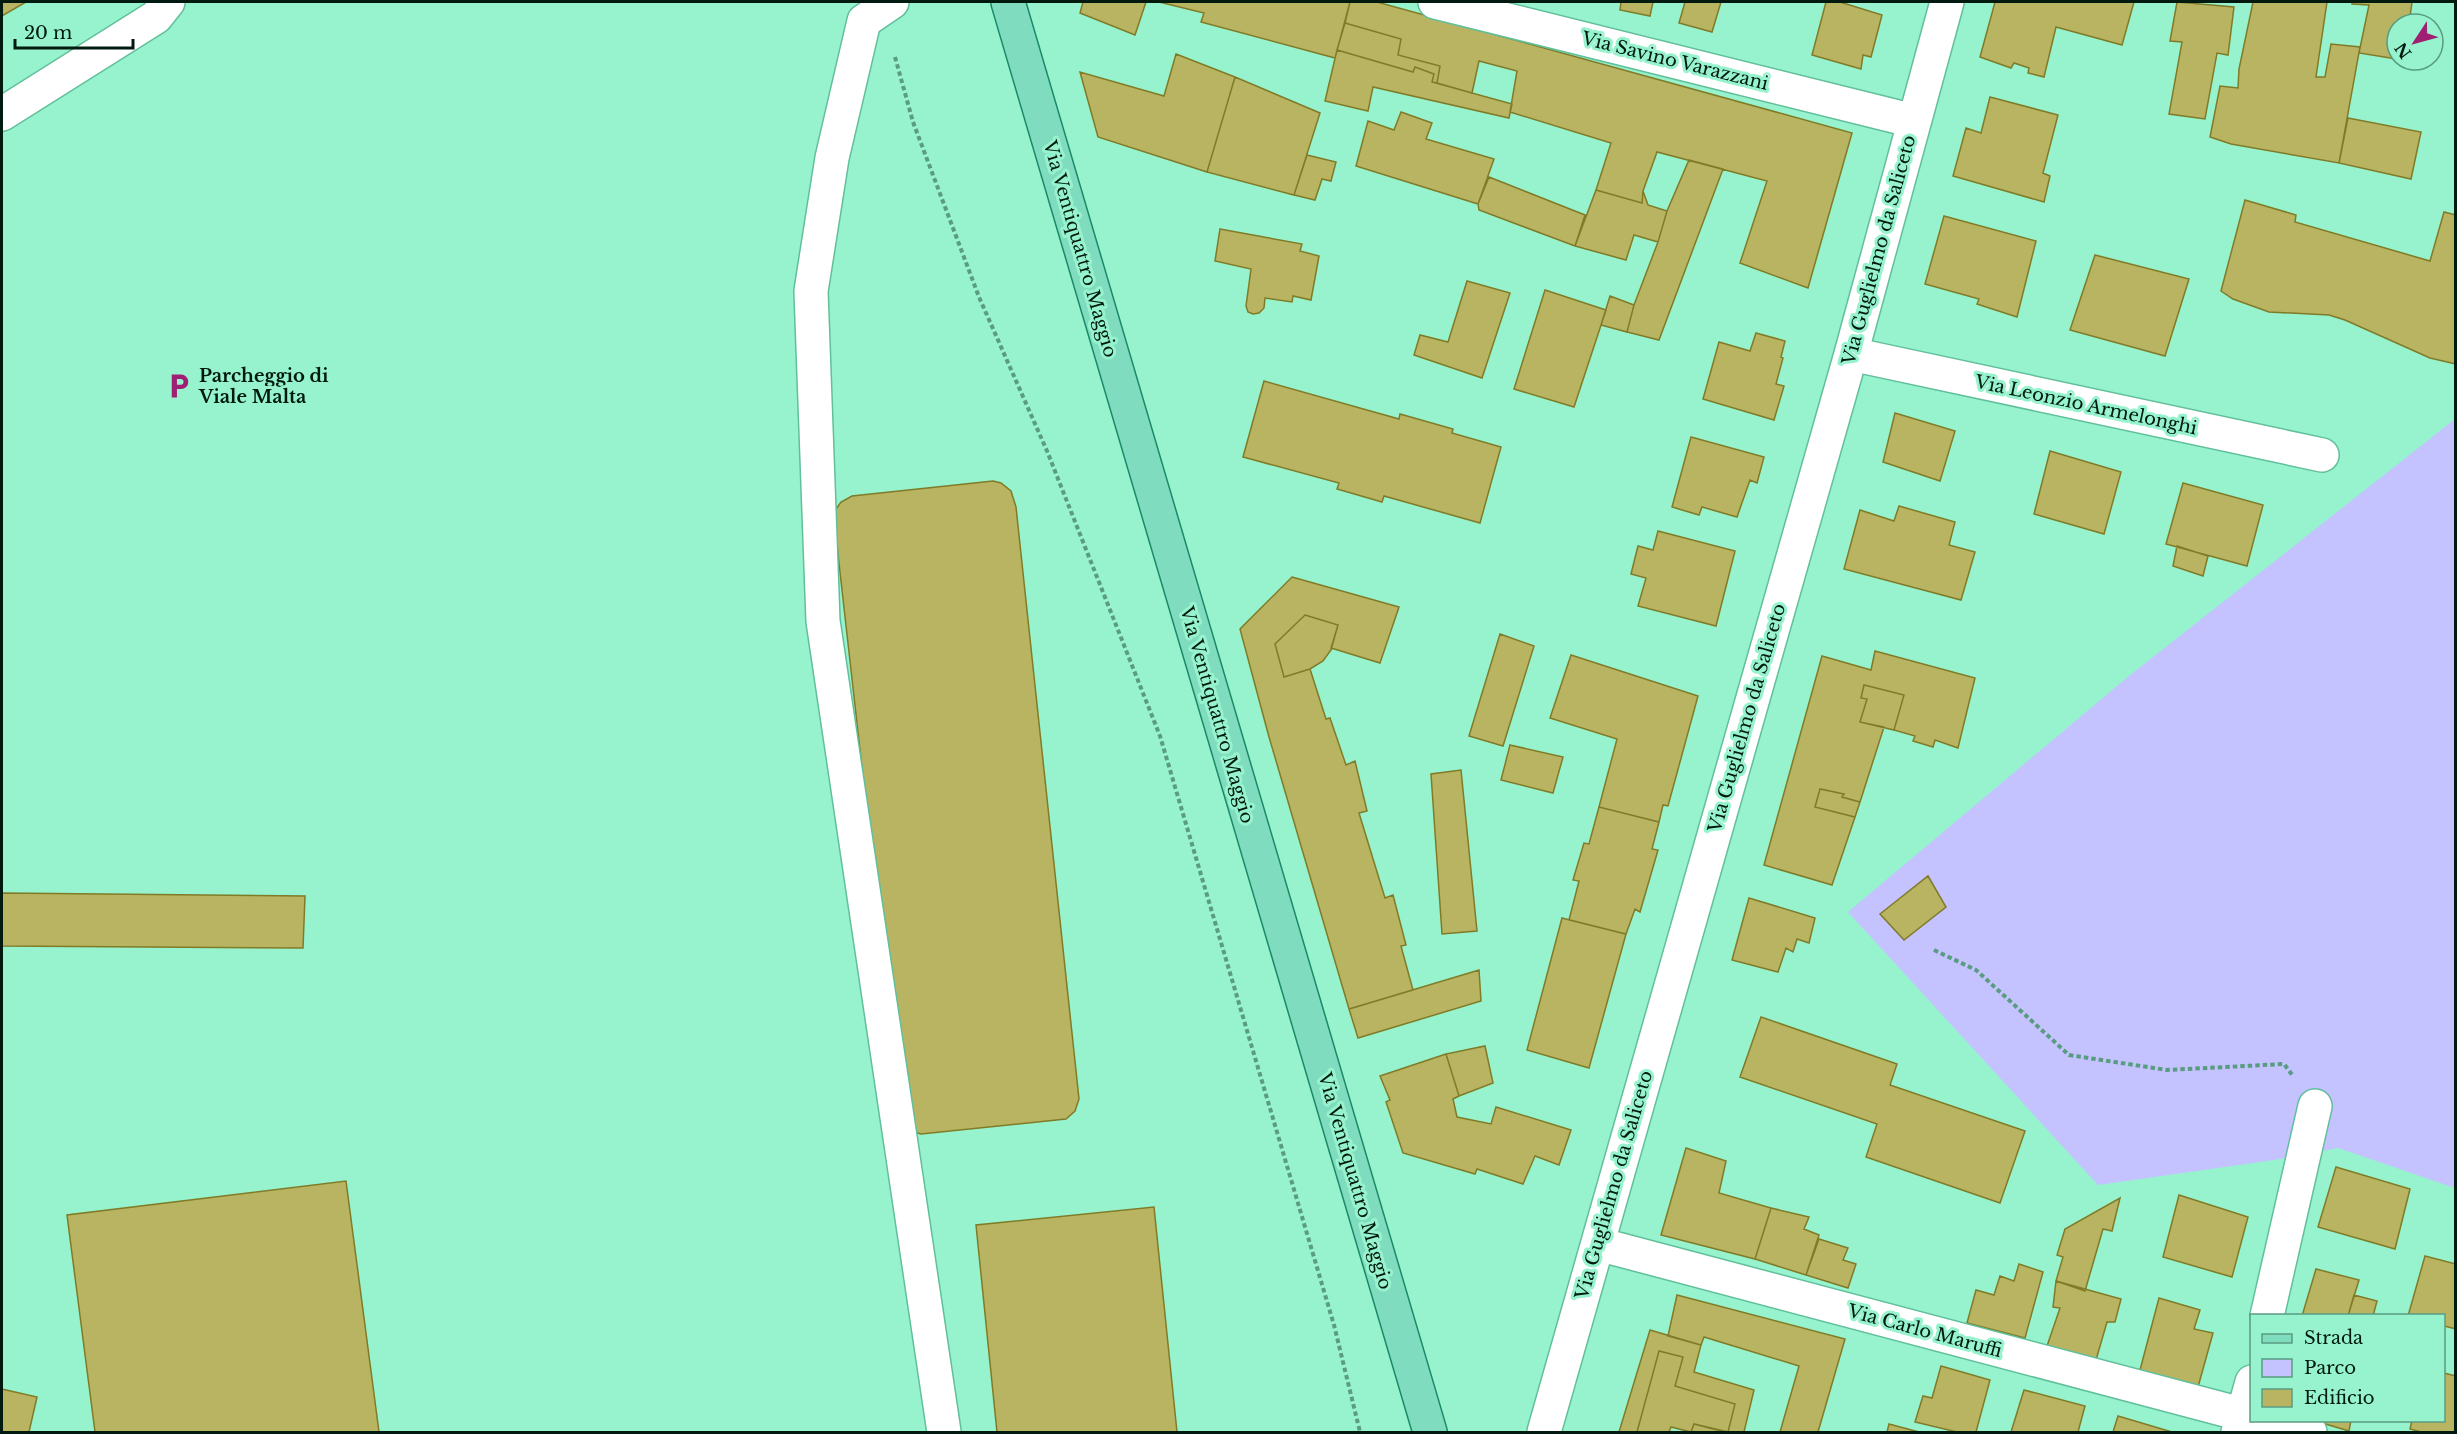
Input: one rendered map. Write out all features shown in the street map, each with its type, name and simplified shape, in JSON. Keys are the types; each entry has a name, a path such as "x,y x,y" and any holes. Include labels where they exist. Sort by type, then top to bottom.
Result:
{"main road":[{"name":"Via Ventiquattro Maggio","path":"1008,2 1429,1431"}],"street":[{"path":"2,114 156,17 168,2"},
{"name":"Via Savino Varazzani","path":"1435,2 1914,121"},
{"name":"Via Guglielmo da Saliceto","path":"1544,1432 1851,354 1947,2"},
{"path":"887,5 864,21 832,158 811,291 823,621 937,1432"},
{"name":"Via Leonzio Armelonghi","path":"1851,354 2322,455"},
{"path":"2267,1314 2315,1106"},
{"name":"Via Carlo Maruffi","path":"1598,1244 2250,1421"},
{"name":"Via Carlo Maruffi","path":"2255,1422 2310,1432"}],"path":[{"path":"887,5 913,122 979,297 1047,451 1160,736 1334,1324 1360,1432"},
{"path":"1934,950 1976,970 2069,1055 2167,1070 2284,1064 2315,1106"}],"green space":[{"path":"2455,419 2455,1188 2338,1148 2274,1160 2098,1185 1848,912 2129,676"}],"building":[{"path":"2,2 26,2 2,16"},
{"path":"1083,2 1146,2 1135,35 1080,13"},
{"path":"1159,2 1350,2 1335,58 1201,22 1204,13"},
{"path":"1350,2 1377,2 1852,133 1808,288 1740,263 1767,181 1657,152 1643,191 1642,203 1596,190 1611,143 1510,112 1517,71 1479,61 1472,93 1437,83 1440,66 1398,55 1401,39 1345,23"},
{"path":"1621,2 1653,2 1650,16 1620,10"},
{"path":"1685,2 1721,2 1712,32 1679,23"},
{"path":"1826,2 1840,2 1882,15 1871,57 1863,55 1861,69 1812,55"},
{"path":"1995,2 2134,2 2122,45 2056,27 2044,77 2028,73 2029,68 2014,63 2011,68 1980,57"},
{"path":"2177,2 2234,7 2228,55 2217,53 2205,119 2169,114 2182,42 2170,41"},
{"path":"2253,2 2327,2 2316,77 2325,77 2331,44 2360,47 2339,163 2231,144 2210,137 2220,86 2238,88 2239,69"},
{"path":"2352,2 2412,2 2411,12 2385,12 2385,57 2359,53 2369,5 2352,4"},
{"path":"1345,23 1401,39 1398,55 1440,66 1437,83 1432,82 1434,74 1415,67 1413,72 1337,50"},
{"path":"1337,50 1413,72 1415,67 1434,74 1432,82 1512,104 1509,118 1373,87 1368,111 1325,101"},
{"path":"1176,54 1235,77 1207,172 1098,137 1080,72 1164,96"},
{"path":"1235,77 1320,113 1294,195 1207,172"},
{"path":"1990,97 2058,115 2043,173 2050,176 2044,202 1953,176 1966,128 1981,133"},
{"path":"1401,112 1432,123 1426,139 1494,159 1478,204 1356,166 1368,121 1394,130"},
{"path":"2348,118 2421,132 2411,179 2339,163"},
{"path":"1307,155 1336,162 1331,181 1322,179 1315,200 1294,195"},
{"path":"1689,160 1723,169 1659,340 1627,332 1634,305 1667,211"},
{"path":"1489,177 1585,215 1575,246 1479,210 1478,204"},
{"path":"1596,190 1642,203 1643,191 1648,205 1667,211 1658,242 1634,235 1626,260 1575,246"},
{"path":"2245,200 2296,215 2295,222 2430,261 2444,212 2456,215 2456,364 2430,358 2329,315 2269,312 2233,299 2221,291"},
{"path":"1944,216 2036,241 2017,317 1977,304 1979,299 1925,284"},
{"path":"1220,229 1302,244 1300,251 1319,256 1311,300 1293,296 1292,302 1265,298 1264,308 1259,313 1248,312 1246,306 1251,269 1215,261"},
{"path":"2095,255 2189,279 2165,356 2070,330"},
{"path":"1467,281 1510,293 1482,378 1414,355 1420,335 1448,342"},
{"path":"1545,290 1606,310 1574,407 1514,389"},
{"path":"1610,296 1634,305 1627,332 1601,325"},
{"path":"1756,333 1785,341 1776,384 1784,386 1774,420 1703,399 1719,342 1750,351"},
{"path":"1264,381 1399,419 1400,414 1453,429 1452,433 1501,447 1480,523 1384,496 1382,502 1337,489 1339,483 1243,457"},
{"path":"1895,413 1955,431 1940,481 1883,462"},
{"path":"1691,437 1764,457 1757,483 1750,480 1737,517 1702,507 1699,515 1672,507"},
{"path":"2050,451 2121,472 2104,534 2034,514"},
{"path":"993,481 1001,483 1011,491 1016,507 1079,1099 1075,1111 1066,1119 921,1134 914,1132 901,1114 834,519 836,509 841,502 852,496"},
{"path":"2183,483 2263,505 2247,566 2166,544"},
{"path":"1899,506 1955,522 1949,545 1975,552 1961,600 1844,569 1860,510 1894,521"},
{"path":"1658,531 1735,551 1716,626 1638,606 1646,578 1631,574 1638,546 1653,550"},
{"path":"2177,546 2208,556 2203,576 2173,566"},
{"path":"1292,577 1399,607 1380,663 1331,648 1338,625 1305,615 1275,644 1284,677 1310,669 1326,719 1330,718 1346,765 1355,761 1367,811 1359,813 1385,898 1393,895 1406,945 1401,946 1413,990 1349,1009 1269,737 1240,629"},
{"path":"1305,615 1338,625 1331,650 1323,661 1310,669 1284,677 1275,644"},
{"path":"1500,634 1534,646 1503,746 1469,736"},
{"path":"1875,651 1975,678 1958,748 1935,740 1933,747 1913,741 1915,736 1894,730 1904,695 1864,685 1861,698 1867,699 1860,722 1884,727 1860,802 1842,797 1844,794 1820,789 1815,807 1855,817 1832,885 1764,865 1822,656 1871,670"},
{"path":"1571,655 1698,696 1668,806 1663,805 1659,822 1599,807 1617,739 1550,718"},
{"path":"1864,685 1904,695 1894,730 1860,722 1867,699 1861,698"},
{"path":"1510,745 1563,757 1553,793 1501,780"},
{"path":"1461,770 1477,931 1442,934 1431,774"},
{"path":"1820,789 1844,794 1842,797 1860,802 1855,817 1815,807"},
{"path":"1599,807 1659,822 1652,849 1658,850 1640,912 1635,909 1626,934 1569,920 1579,881 1573,880 1584,843 1589,844"},
{"path":"1928,876 1946,907 1904,940 1880,914"},
{"path":"2,893 305,896 303,948 2,946"},
{"path":"1749,898 1815,918 1809,943 1797,939 1793,952 1786,948 1778,972 1732,960"},
{"path":"1562,918 1626,934 1589,1068 1527,1050"},
{"path":"1479,970 1481,1001 1358,1038 1349,1009"},
{"path":"1761,1017 1897,1064 1890,1085 2025,1131 2000,1203 1866,1157 1877,1124 1740,1077"},
{"path":"1485,1046 1493,1083 1459,1096 1446,1054"},
{"path":"1446,1054 1459,1096 1453,1099 1457,1117 1491,1124 1496,1107 1571,1130 1559,1165 1535,1156 1523,1184 1477,1169 1475,1174 1403,1153 1386,1102 1390,1100 1380,1076"},
{"path":"1686,1148 1726,1161 1719,1193 1771,1208 1755,1259 1661,1235"},
{"path":"2336,1167 2410,1189 2395,1249 2318,1227"},
{"path":"346,1181 379,1432 95,1432 67,1215"},
{"path":"2179,1195 2248,1217 2232,1277 2163,1257"},
{"path":"2120,1198 2112,1231 2103,1229 2085,1291 2056,1281 2063,1257 2057,1255 2065,1229"},
{"path":"1154,1207 1177,1432 997,1432 976,1225"},
{"path":"1771,1208 1809,1217 1804,1229 1819,1235 1806,1275 1755,1259"},
{"path":"1819,1239 1848,1248 1843,1260 1856,1264 1848,1288 1806,1275"},
{"path":"2425,1256 2456,1264 2456,1329 2445,1326 2445,1314 2409,1314"},
{"path":"2019,1264 2043,1272 2025,1338 1967,1323 1976,1290 1994,1295 2000,1276 2014,1281"},
{"path":"2316,1269 2359,1280 2349,1314 2303,1314"},
{"path":"2056,1281 2121,1299 2115,1322 2107,1322 2096,1360 2047,1346 2060,1308 2053,1307"},
{"path":"1677,1295 1845,1339 1818,1432 1780,1432 1799,1366 1704,1337 1701,1345 1668,1336"},
{"path":"2354,1295 2377,1301 2374,1314 2349,1314"},
{"path":"2159,1298 2200,1310 2194,1329 2213,1333 2198,1387 2140,1370"},
{"path":"1650,1330 1701,1345 1694,1372 1754,1390 1744,1432 1728,1432 1735,1404 1675,1386 1683,1357 1659,1351 1637,1432 1619,1432"},
{"path":"1659,1351 1683,1357 1675,1386 1735,1404 1728,1432 1694,1424 1691,1432 1671,1427 1669,1432 1637,1432"},
{"path":"1941,1366 1990,1380 1976,1432 1957,1432 1915,1422 1923,1396 1932,1398"},
{"path":"2445,1373 2456,1376 2456,1432 2421,1432 2410,1429 2412,1422 2445,1422"},
{"path":"2,1389 37,1397 29,1432 2,1432"},
{"path":"2024,1390 2085,1406 2078,1432 2011,1432"},
{"path":"2118,1416 2172,1432 2113,1432"},
{"path":"2319,1422 2351,1422 2349,1431"},
{"path":"1694,1424 1725,1432 1691,1432"},
{"path":"1889,1424 1919,1432 1887,1432"}],"place":[{"name":"Parcheggio di Viale Malta","path":"179,386"}]}
